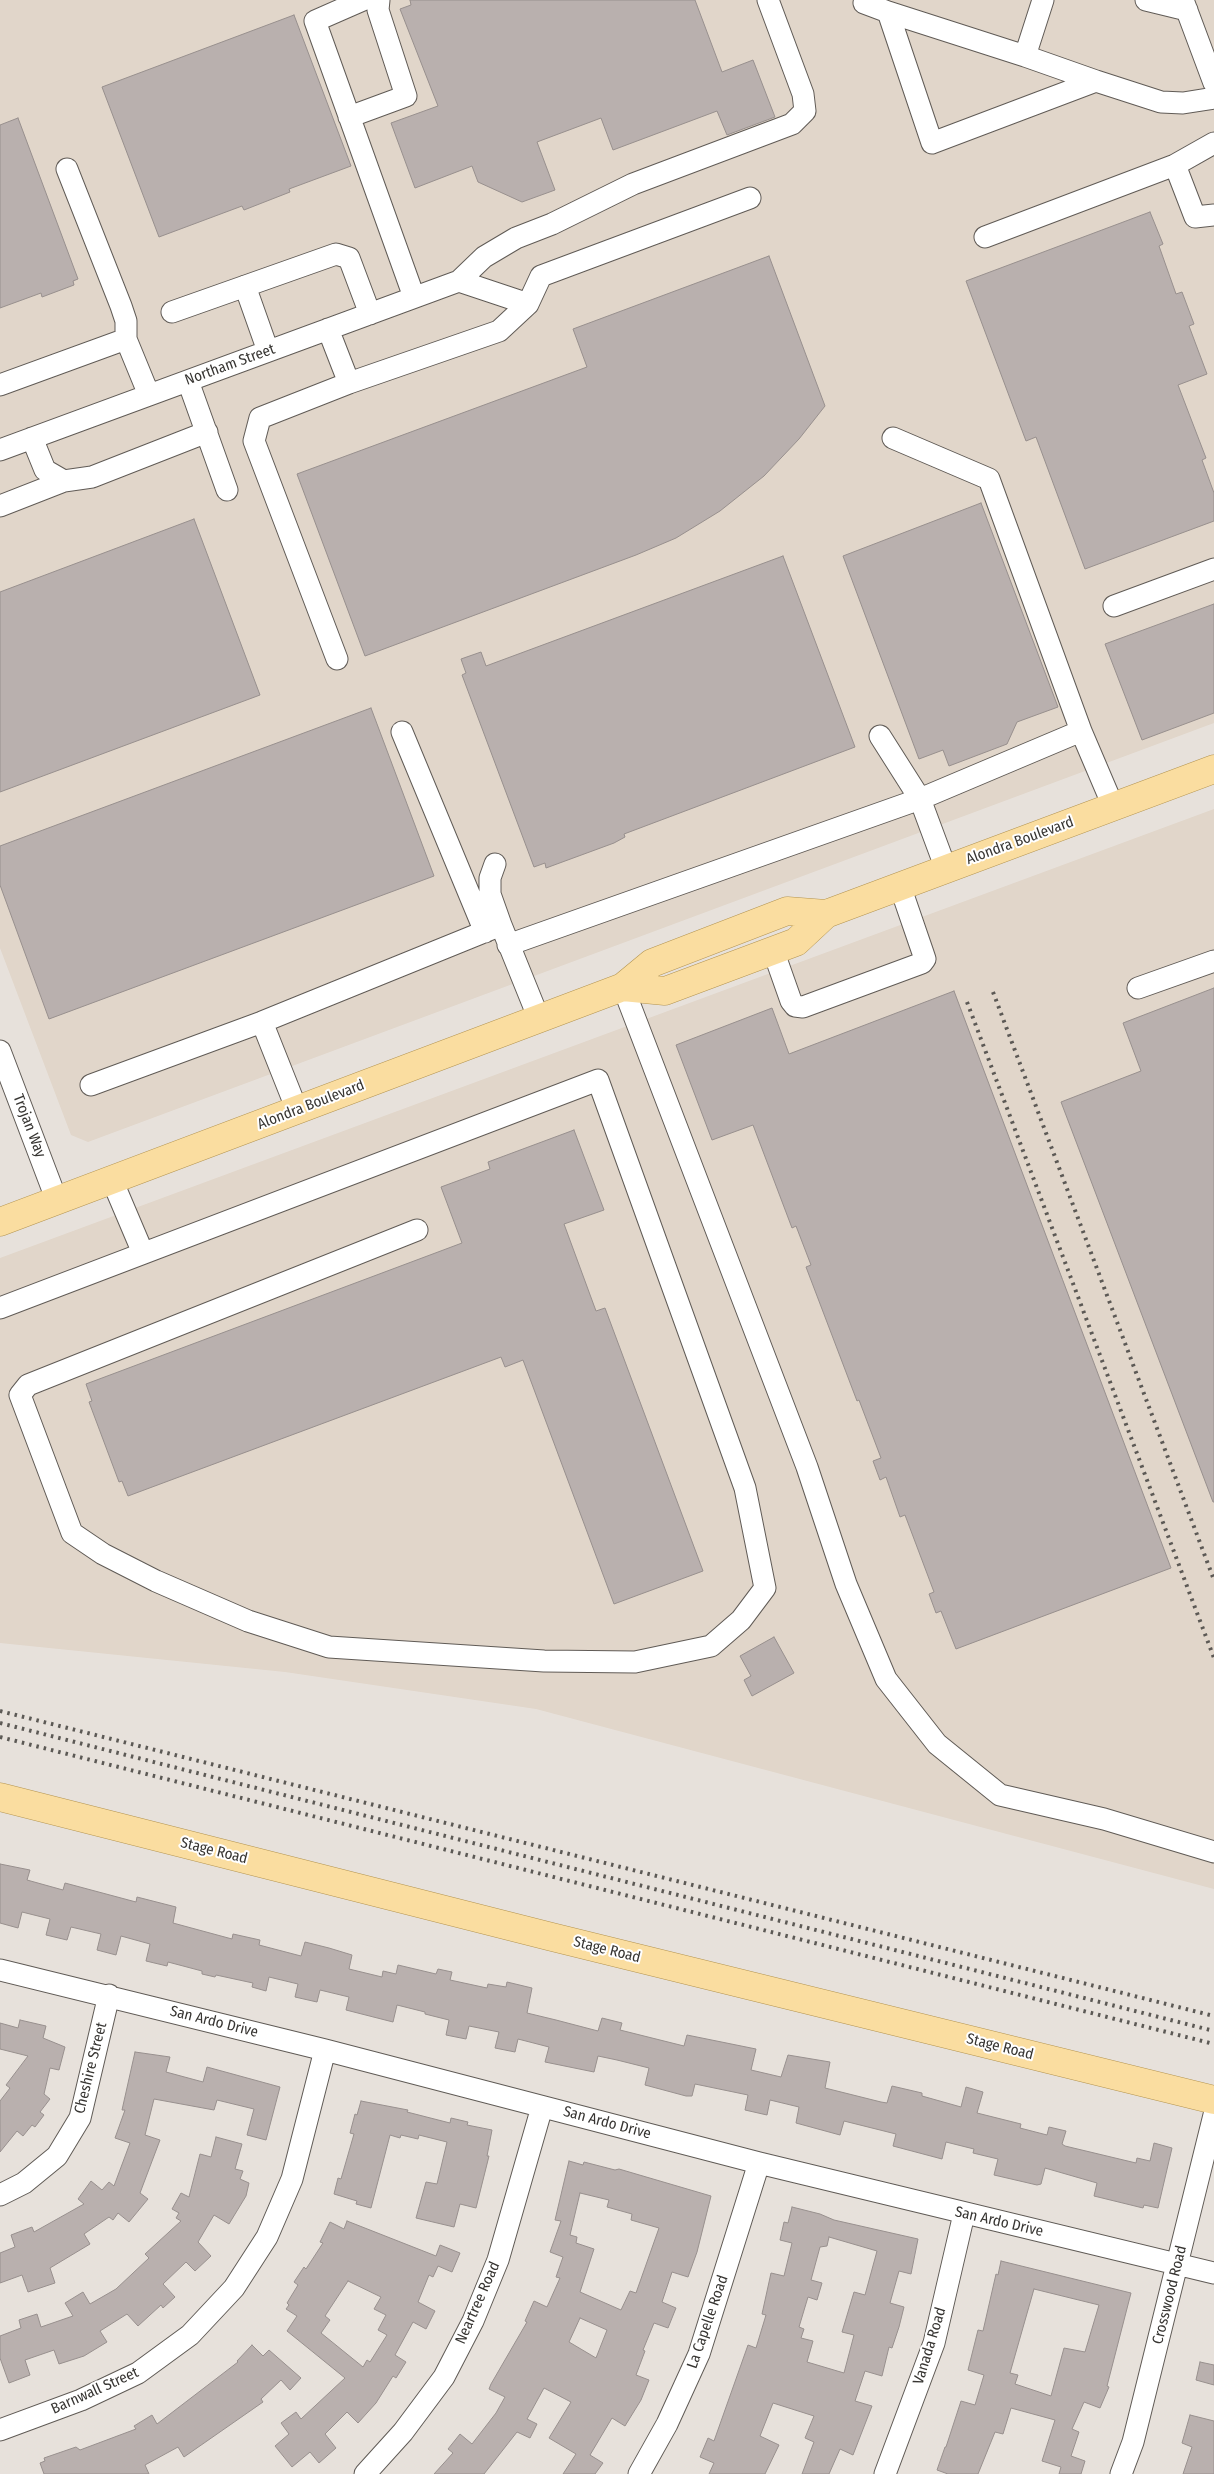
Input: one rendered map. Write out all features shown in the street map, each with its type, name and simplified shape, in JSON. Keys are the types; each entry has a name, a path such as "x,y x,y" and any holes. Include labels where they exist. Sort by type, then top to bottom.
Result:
{"main road":[{"name":"Alondra Boulevard","path":"623,987 665,991 796,942 826,914 1214,768"},
{"name":"Alondra Boulevard","path":"0,1222 623,987 652,962 787,911 826,914"},
{"name":"Stage Road","path":"0,1797 552,1937 1214,2100"}],"street":[{"path":"364,0 315,21 414,297"},
{"path":"349,117 406,96 378,10 379,0"},
{"path":"528,304 459,281 484,257 516,238 552,224 633,184 792,124 805,111 803,94 768,0"},
{"path":"866,0 864,4 1162,102 1183,103 1214,98"},
{"path":"1025,56 1043,0"},
{"path":"1146,0 1185,5 1214,83"},
{"path":"888,12 932,142 1096,81"},
{"path":"985,237 1174,165 1214,143"},
{"path":"1174,165 1196,217 1214,215"},
{"path":"67,169 121,306 126,321 126,339 149,395"},
{"path":"337,659 254,441 260,418 349,383 499,331 528,304 541,276 750,198"},
{"path":"172,312 336,254 349,258 370,314"},
{"name":"Northam Street","path":"1,445 32,438 459,281"},
{"path":"245,286 268,351"},
{"path":"328,329 349,383"},
{"path":"0,385 126,339"},
{"path":"188,381 227,490"},
{"path":"0,506 64,481 92,477 206,432"},
{"path":"32,438 45,470 64,481"},
{"path":"893,438 989,479 1081,731 1113,806"},
{"path":"1114,606 1214,569"},
{"path":"91,1085 498,934 920,799 1081,731"},
{"path":"402,732 539,1019"},
{"path":"880,736 920,799 946,869"},
{"path":"494,864 490,878 490,894 498,934"},
{"path":"773,950 795,1006 803,1007 922,963 925,959 900,886"},
{"path":"1138,988 1214,961"},
{"path":"623,987 807,1467 846,1584 886,1679 937,1744 1000,1796 1104,1819 1214,1852"},
{"path":"262,1022 297,1110"},
{"name":"Trojan Way","path":"0,1050 57,1201"},
{"path":"0,1308 598,1080 745,1488 765,1588 741,1620 711,1646 635,1662 544,1661 329,1647 248,1621 156,1581 103,1554 72,1533 20,1395 28,1384 417,1230"},
{"path":"112,1180 142,1253"},
{"name":"San Ardo Drive","path":"0,1970 325,2050 759,2163 1214,2273"},
{"name":"Cheshire Street","path":"0,2194 24,2183 57,2156 80,2118 109,1996"},
{"name":"Barnwall Street","path":"0,2430 81,2400 138,2372 190,2335 234,2288 267,2237 292,2179 325,2050"},
{"name":"Neartree Road","path":"365,2474 403,2432 444,2377 472,2320 498,2260 542,2106"},
{"name":"Crosswood Road","path":"1121,2474 1133,2442 1214,2115"},
{"name":"La Capelle Road","path":"639,2474 667,2424 699,2354 759,2163"},
{"name":"Vanada Road","path":"885,2474 934,2343 964,2214"}],"shaded area":[{"path":"0,0 1214,0 1214,723 88,1142 71,1135 0,948"},
{"path":"1214,809 1214,1889 536,1709 285,1672 0,1643 0,1258"}],"building":[{"path":"410,0 695,0 722,72 753,60 775,117 727,135 717,111 613,150 601,118 537,142 555,190 522,202 478,182 472,166 415,188 391,123 438,106 400,9 411,5"},
{"path":"294,15 351,166 289,189 290,192 244,210 242,206 159,237 102,87"},
{"path":"18,118 78,279 73,281 74,285 42,297 41,293 0,308 0,125"},
{"path":"1150,212 1163,244 1159,246 1176,294 1182,292 1194,324 1189,326 1207,374 1178,385 1206,458 1202,460 1214,493 1214,521 1085,569 1036,437 1026,441 966,281"},
{"path":"769,256 825,406 799,439 764,476 720,511 676,538 636,555 365,656 297,474 587,367 573,329"},
{"path":"981,503 1058,707 1017,722 1007,744 949,766 943,750 919,759 843,556"},
{"path":"194,519 260,695 0,792 0,592"},
{"path":"783,556 855,747 624,834 625,837 614,843 546,868 545,863 534,867 462,675 466,673 461,659 481,652 486,666"},
{"path":"1214,604 1214,713 1142,740 1105,644"},
{"path":"371,708 434,876 49,1019 0,885 0,846"},
{"path":"1214,988 1213,1502 1061,1102 1141,1071 1123,1023"},
{"path":"954,991 1171,1568 956,1649 941,1611 936,1613 929,1594 934,1592 905,1515 900,1517 886,1477 880,1480 873,1461 881,1458 859,1400 857,1401 806,1267 811,1265 796,1226 792,1228 753,1125 712,1140 676,1045 772,1008 789,1054"},
{"path":"574,1130 604,1210 564,1224 596,1311 605,1308 703,1571 614,1604 523,1360 505,1367 501,1357 128,1496 122,1481 119,1482 89,1402 92,1401 86,1384 462,1243 441,1187 490,1169 488,1162"},
{"path":"774,1637 794,1673 752,1696 744,1680 751,1676 740,1656"},
{"path":"0,1864 30,1870 27,1880 63,1890 65,1883 136,1902 137,1897 176,1907 173,1923 232,1939 233,1934 260,1940 259,1945 301,1956 305,1942 329,1948 352,1955 349,1969 382,1977 383,1971 396,1974 398,1965 436,1974 438,1969 452,1972 450,1980 487,1988 488,1984 506,1987 507,1982 532,1988 527,2013 598,2031 602,2018 622,2023 620,2030 684,2046 687,2035 756,2049 751,2070 781,2077 788,2055 830,2062 825,2088 881,2102 887,2103 892,2086 922,2093 922,2096 961,2107 966,2087 983,2092 977,2113 1021,2124 1020,2128 1047,2135 1049,2127 1066,2131 1062,2144 1065,2146 1136,2163 1137,2158 1150,2161 1154,2143 1172,2148 1158,2208 1144,2205 1143,2208 1094,2196 1097,2183 1045,2168 1041,2184 1037,2185 994,2175 998,2159 973,2153 974,2149 946,2142 942,2159 893,2146 896,2134 844,2121 840,2135 796,2123 799,2107 770,2100 767,2115 745,2110 748,2095 695,2084 692,2096 686,2096 645,2085 649,2068 617,2060 598,2056 594,2072 545,2062 549,2047 518,2039 515,2052 495,2048 499,2032 469,2026 466,2039 446,2035 449,2020 397,2005 393,2022 346,2010 349,1997 320,1990 317,2002 295,1997 298,1984 269,1977 266,1991 252,1987 253,1983 202,1974 202,1971 168,1962 167,1966 146,1961 150,1944 121,1936 116,1955 97,1950 101,1934 71,1927 67,1940 46,1935 50,1919 22,1912 18,1928 0,1923"},
{"path":"20,2020 46,2026 43,2038 65,2047 59,2070 50,2068 44,2094 50,2099 40,2112 44,2115 35,2127 32,2125 23,2136 17,2131 0,2152 0,2101 10,2088 6,2085 28,2056 0,2049 0,2023 18,2028"},
{"path":"135,2052 170,2057 166,2072 203,2082 207,2067 280,2087 266,2140 247,2135 254,2109 217,2100 214,2110 154,2099 145,2135 160,2140 140,2193 148,2199 129,2222 118,2213 113,2220 109,2217 84,2234 90,2244 50,2268 55,2283 28,2292 22,2275 0,2283 0,2253 15,2247 11,2235 32,2227 34,2232 84,2204 78,2199 91,2181 102,2190 109,2182 114,2186 130,2143 115,2138 125,2110 122,2110"},
{"path":"361,2101 408,2110 407,2112 450,2123 451,2118 468,2122 467,2125 492,2130 487,2156 489,2156 476,2208 460,2204 454,2227 416,2218 426,2182 437,2184 447,2142 419,2135 418,2139 401,2135 400,2138 390,2135 371,2208 356,2204 357,2201 334,2194 338,2178 341,2179 354,2134 350,2133"},
{"path":"216,2137 242,2144 235,2169 243,2171 240,2179 249,2183 246,2196 229,2224 214,2215 198,2242 211,2256 195,2271 186,2262 163,2284 175,2297 163,2308 161,2305 138,2326 127,2314 100,2331 107,2342 84,2356 59,2364 54,2350 25,2360 30,2375 9,2383 0,2358 0,2336 21,2328 19,2320 37,2314 41,2327 73,2316 65,2303 83,2292 90,2304 116,2289 149,2258 145,2254 181,2221 176,2218 179,2213 172,2209 181,2193 189,2197 200,2154 211,2157"},
{"path":"569,2161 583,2165 584,2162 615,2170 619,2169 711,2196 697,2252 688,2277 672,2272 662,2302 676,2308 668,2328 654,2323 643,2350 645,2351 636,2375 649,2380 641,2400 625,2426 612,2418 590,2455 603,2463 595,2474 563,2474 576,2454 549,2438 571,2402 544,2388 527,2419 537,2424 530,2438 517,2432 484,2474 434,2474 453,2453 448,2449 460,2434 472,2444 496,2413 505,2397 489,2389 491,2384 527,2322 525,2321 534,2301 547,2307 560,2278 556,2277 563,2257 550,2252 561,2221 555,2220","holes":["580,2193 609,2200 607,2207 632,2214 631,2220 659,2228 636,2293 630,2291 621,2310 580,2292 594,2249 576,2243 577,2237 570,2235","580,2318 607,2330 596,2358 569,2342"]},
{"path":"792,2207 820,2214 834,2220 918,2239 911,2274 899,2271 890,2303 904,2307 899,2327 892,2348 889,2347 882,2376 865,2371 855,2401 872,2406 853,2455 840,2449 829,2474 802,2474 814,2442 805,2438 814,2416 773,2403 760,2436 779,2445 765,2474 709,2474 714,2463 700,2457 708,2438 714,2441 748,2345 756,2348 766,2315 762,2314 771,2273 784,2276 792,2243 780,2240 784,2222 788,2223","holes":["829,2237 877,2251 865,2295 854,2292 842,2332 854,2335 844,2373 807,2362 813,2341 801,2338 804,2329 799,2327 808,2297 817,2300 822,2283 811,2280 820,2247 827,2246"]},
{"path":"347,2221 436,2256 440,2245 460,2253 452,2272 438,2266 433,2277 429,2275 418,2302 435,2311 426,2329 413,2322 395,2355 406,2362 396,2378 393,2376 376,2403 358,2423 347,2412 325,2434 336,2448 319,2463 310,2452 292,2467 275,2446 289,2434 281,2423 296,2412 301,2419 345,2378 287,2331 297,2316 286,2309 289,2305 287,2303 298,2285 294,2282 304,2267 306,2269 323,2243 320,2242 330,2222 344,2229","holes":["348,2281 381,2297 374,2309 386,2315 378,2330 387,2335 370,2362 367,2360 363,2367 321,2333 330,2320 325,2316"]},
{"path":"1001,2261 1131,2293 1107,2386 1109,2387 1100,2408 1084,2402 1072,2429 1079,2432 1071,2456 1085,2461 1081,2474 1059,2474 1061,2467 1042,2461 1055,2420 1011,2408 1003,2434 995,2432 978,2474 948,2474 937,2470 961,2401 975,2405 984,2375 968,2370 978,2330 983,2331 996,2274 998,2275","holes":["1034,2289 1099,2305 1085,2352 1064,2348 1051,2396 1015,2384 1018,2375 1010,2373"]},
{"path":"252,2345 263,2356 269,2350 301,2378 290,2390 281,2380 261,2399 263,2402 184,2457 178,2447 145,2465 149,2474 44,2474 40,2463 45,2461 44,2458 76,2447 80,2450 136,2429 134,2426 152,2415 157,2424 238,2362"},
{"path":"1200,2362 1214,2365 1214,2385 1196,2380"},
{"path":"1190,2415 1214,2421 1214,2474 1183,2474 1192,2447 1182,2443"}],"railway":[{"path":"993,992 1214,1580"},
{"path":"967,1002 1214,1658"},
{"path":"0,1711 1214,2016"},
{"path":"0,1723 1214,2031"},
{"path":"0,1737 1214,2044"}]}
